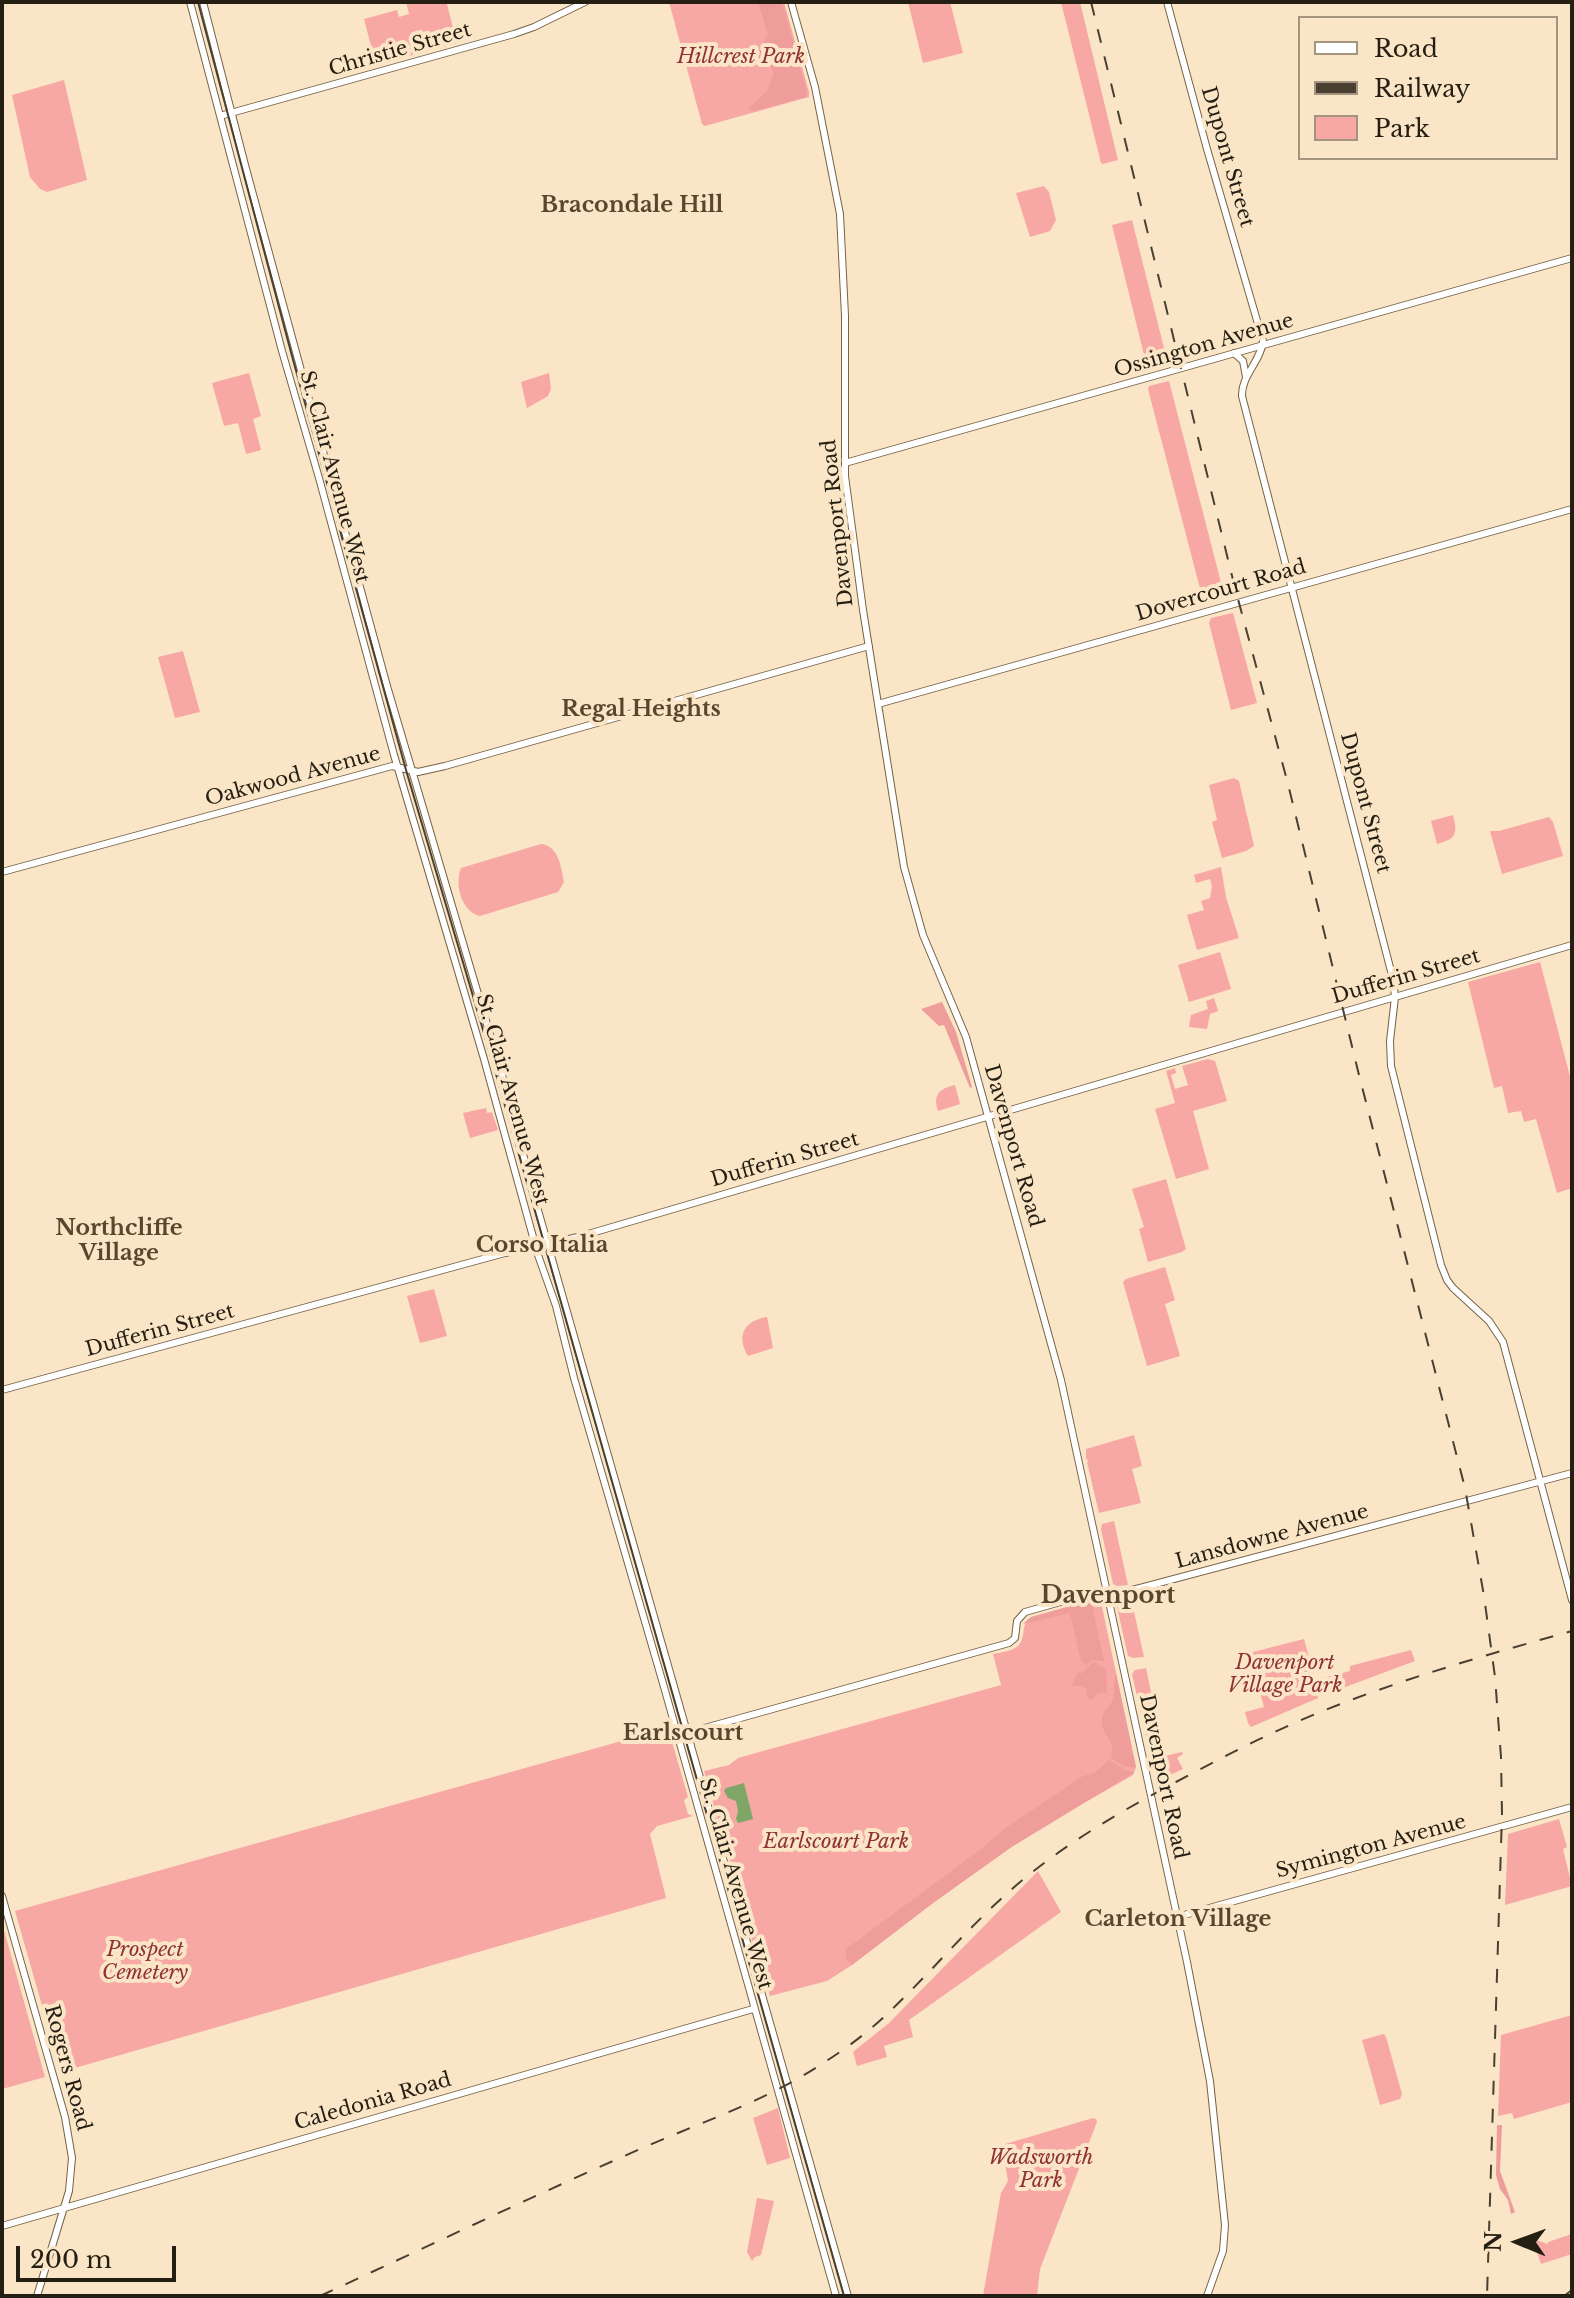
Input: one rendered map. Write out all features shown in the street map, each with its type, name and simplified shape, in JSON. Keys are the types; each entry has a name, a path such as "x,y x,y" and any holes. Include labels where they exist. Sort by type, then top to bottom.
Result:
{"main road":[{"name":"St. Clair Avenue West","path":"190,2 282,351 398,767 556,1306 836,2296"},
{"name":"St. Clair Avenue West","path":"203,2 412,772 507,1092 848,2296"},
{"name":"Christie Street","path":"220,116 514,34 585,2"},
{"name":"Davenport Road","path":"791,2 815,87 840,214 845,316 847,499 908,885 925,942 966,1037 1065,1395 1177,1917 1210,2081 1225,2225 1223,2251 1207,2296"},
{"name":"Dupont Street","path":"1167,2 1263,346 1241,391 1391,967 1395,997 1390,1041 1391,1066 1441,1265 1453,1288 1489,1321 1503,1342 1572,1600"},
{"name":"Ossington Avenue","path":"845,463 1572,258"},
{"path":"1234,353 1243,361 1246,378"},
{"name":"Dovercourt Road","path":"878,704 1572,509"},
{"name":"Oakwood Avenue","path":"2,872 384,768 398,767 412,772 445,766 869,646"},
{"name":"Dufferin Street","path":"2,1390 616,1226 1572,945"},
{"name":"Lansdowne Avenue","path":"676,1736 1009,1643 1015,1638 1017,1621 1025,1612 1089,1594 1116,1594 1154,1585 1572,1473"},
{"name":"Symington Avenue","path":"1177,1917 1572,1807"},
{"name":"Rogers Road","path":"2,1896 70,2139 72,2174 37,2296"},
{"name":"Caledonia Road","path":"2,2226 753,2009"}],"green space":[{"path":"406,2 450,2 447,4 457,43 379,64 374,57 364,19 397,10 399,17 409,14"},
{"name":"Hillcrest Park","path":"669,2 784,2 809,97 705,126 702,124"},
{"path":"908,2 950,2 963,53 923,63"},
{"path":"1061,2 1080,2 1118,160 1101,163"},
{"path":"64,80 87,180 47,192 30,177 12,95"},
{"path":"1044,186 1049,192 1056,220 1050,231 1030,237 1016,193"},
{"path":"1132,220 1168,364 1148,371 1112,225"},
{"path":"249,373 261,416 253,419 261,450 246,454 238,423 224,426 212,383"},
{"path":"549,373 551,389 548,396 527,408 521,382"},
{"path":"1169,381 1225,598 1206,603 1148,389 1149,386"},
{"path":"1233,613 1257,703 1231,710 1209,623 1211,618"},
{"path":"183,651 200,712 175,718 158,657"},
{"path":"1234,778 1239,781 1254,846 1222,858 1212,822 1217,820 1209,785"},
{"path":"1453,815 1454,835 1437,844 1431,821"},
{"path":"1549,817 1563,856 1502,874 1490,831"},
{"path":"541,844 552,849 558,858 564,882 558,892 480,916 468,909 459,890 461,868"},
{"path":"1221,867 1226,897 1239,938 1197,950 1187,915 1204,910 1201,901 1210,898 1212,886 1210,879 1196,883 1194,875"},
{"path":"1220,952 1231,989 1189,1002 1178,965"},
{"path":"1540,962 1572,1084 1572,1188 1557,1193 1536,1119 1524,1122 1521,1111 1508,1113 1502,1086 1494,1088 1468,982"},
{"path":"1214,998 1218,1011 1210,1014 1207,1029 1189,1027 1191,1015 1208,1009 1206,1001"},
{"path":"1208,1059 1215,1061 1227,1101 1193,1111 1209,1169 1176,1179 1155,1109 1175,1103 1166,1071 1175,1068 1176,1073 1171,1075 1175,1089 1188,1085 1182,1066"},
{"path":"955,1085 960,1104 938,1111 936,1100 939,1093"},
{"path":"486,1108 487,1113 492,1112 498,1130 470,1138 463,1113"},
{"path":"1166,1179 1186,1249 1148,1262 1139,1229 1144,1227 1132,1189"},
{"path":"1165,1267 1175,1300 1165,1304 1180,1356 1147,1366 1123,1282"},
{"path":"434,1289 447,1336 420,1343 407,1296"},
{"path":"767,1317 773,1348 748,1356 743,1342 744,1330 753,1322"},
{"path":"1134,1435 1142,1466 1132,1469 1141,1503 1099,1513 1086,1449"},
{"path":"1114,1521 1128,1585 1113,1584 1101,1529 1102,1524"},
{"path":"1131,1598 1144,1657 1128,1656 1117,1607 1119,1602"},
{"name":"Earlscourt Park","path":"1095,1600 1101,1602 1136,1767 1133,1775 1010,1848 827,1981 770,1996 704,1771 729,1765 738,1758 1001,1685 993,1654 1018,1646 1028,1619"},
{"name":"Davenport Village Park","path":"1304,1639 1315,1680 1350,1671 1350,1666 1411,1650 1415,1661 1324,1695 1322,1692 1317,1694 1318,1698 1251,1727 1245,1712 1264,1707 1249,1653"},
{"path":"1146,1668 1164,1755 1151,1758 1132,1674 1135,1670"},
{"name":"Prospect Cemetery","path":"668,1728 688,1797 684,1800 688,1814 693,1816 657,1826 650,1834 666,1898 61,2072 15,1911"},
{"path":"1182,1752 1177,1758 1183,1769 1157,1781 1151,1759"},
{"path":"1559,1819 1567,1847 1563,1849 1572,1886 1505,1905 1508,1834"},
{"path":"1038,1871 1061,1912 909,2020 913,2037 884,2046 887,2057 857,2066 853,2052 889,2023"},
{"path":"2,1923 45,2077 2,2089"},
{"path":"1572,2015 1572,2102 1514,2119 1512,2113 1498,2116 1501,2035"},
{"path":"1384,2034 1402,2094 1400,2099 1380,2105 1362,2040"},
{"path":"778,2108 790,2158 767,2165 753,2118"},
{"name":"Wadsworth Park","path":"1093,2118 1097,2122 1040,2269 1037,2296 983,2296 1001,2193 1008,2181 1002,2145"},
{"path":"757,2198 774,2201 761,2255 752,2261 747,2252"},
{"path":"1572,2234 1572,2254 1541,2264 1533,2241 1548,2244"}],"shaded area":[{"path":"758,2 782,2 807,92 806,97 753,111 748,109 767,91 774,74 769,61 761,63 759,54 768,34"},
{"path":"942,1002 956,1032 970,1088 944,1025 939,1026 921,1009"},
{"path":"1088,1601 1092,1606 1104,1661 1091,1660 1087,1665 1081,1661 1070,1613 1023,1624 1031,1617"},
{"path":"1093,1662 1105,1670 1107,1693 1098,1693 1093,1699 1087,1698 1087,1690 1083,1686 1072,1686 1077,1673 1082,1673"},
{"path":"1116,1673 1136,1767 1126,1767 1111,1758 1111,1742 1103,1727 1103,1715 1113,1699"},
{"path":"1109,1760 1127,1771 1135,1772 1010,1848 852,1965 847,1960 845,1950 1004,1829 1083,1776 1095,1773"},
{"path":"744,1783 753,1819 738,1823 736,1801 728,1798 724,1791"},
{"path":"1497,2125 1502,2125 1500,2171 1515,2212 1511,2214 1496,2175"}],"tram line":[{"path":"198,2 406,770 494,1067 844,2296"}],"railway":[{"path":"1091,2 1235,588 1288,784 1465,1488 1484,1596 1495,1677 1502,1814 1487,2296"},
{"path":"320,2296 797,2079 844,2049 878,2022 992,1907 1030,1874 1101,1825 1176,1782 1264,1737 1349,1701 1444,1668 1572,1631"},
{"path":"1564,2296 1572,2290"}],"district":[{"name":"Bracondale Hill","path":"632,206"},
{"name":"Regal Heights","path":"641,710"},
{"name":"Northcliffe Village","path":"119,1242"},
{"name":"Corso Italia","path":"542,1246"},
{"name":"Davenport","path":"1108,1596"},
{"name":"Earlscourt","path":"683,1734"},
{"name":"Carleton Village","path":"1178,1920"}]}
